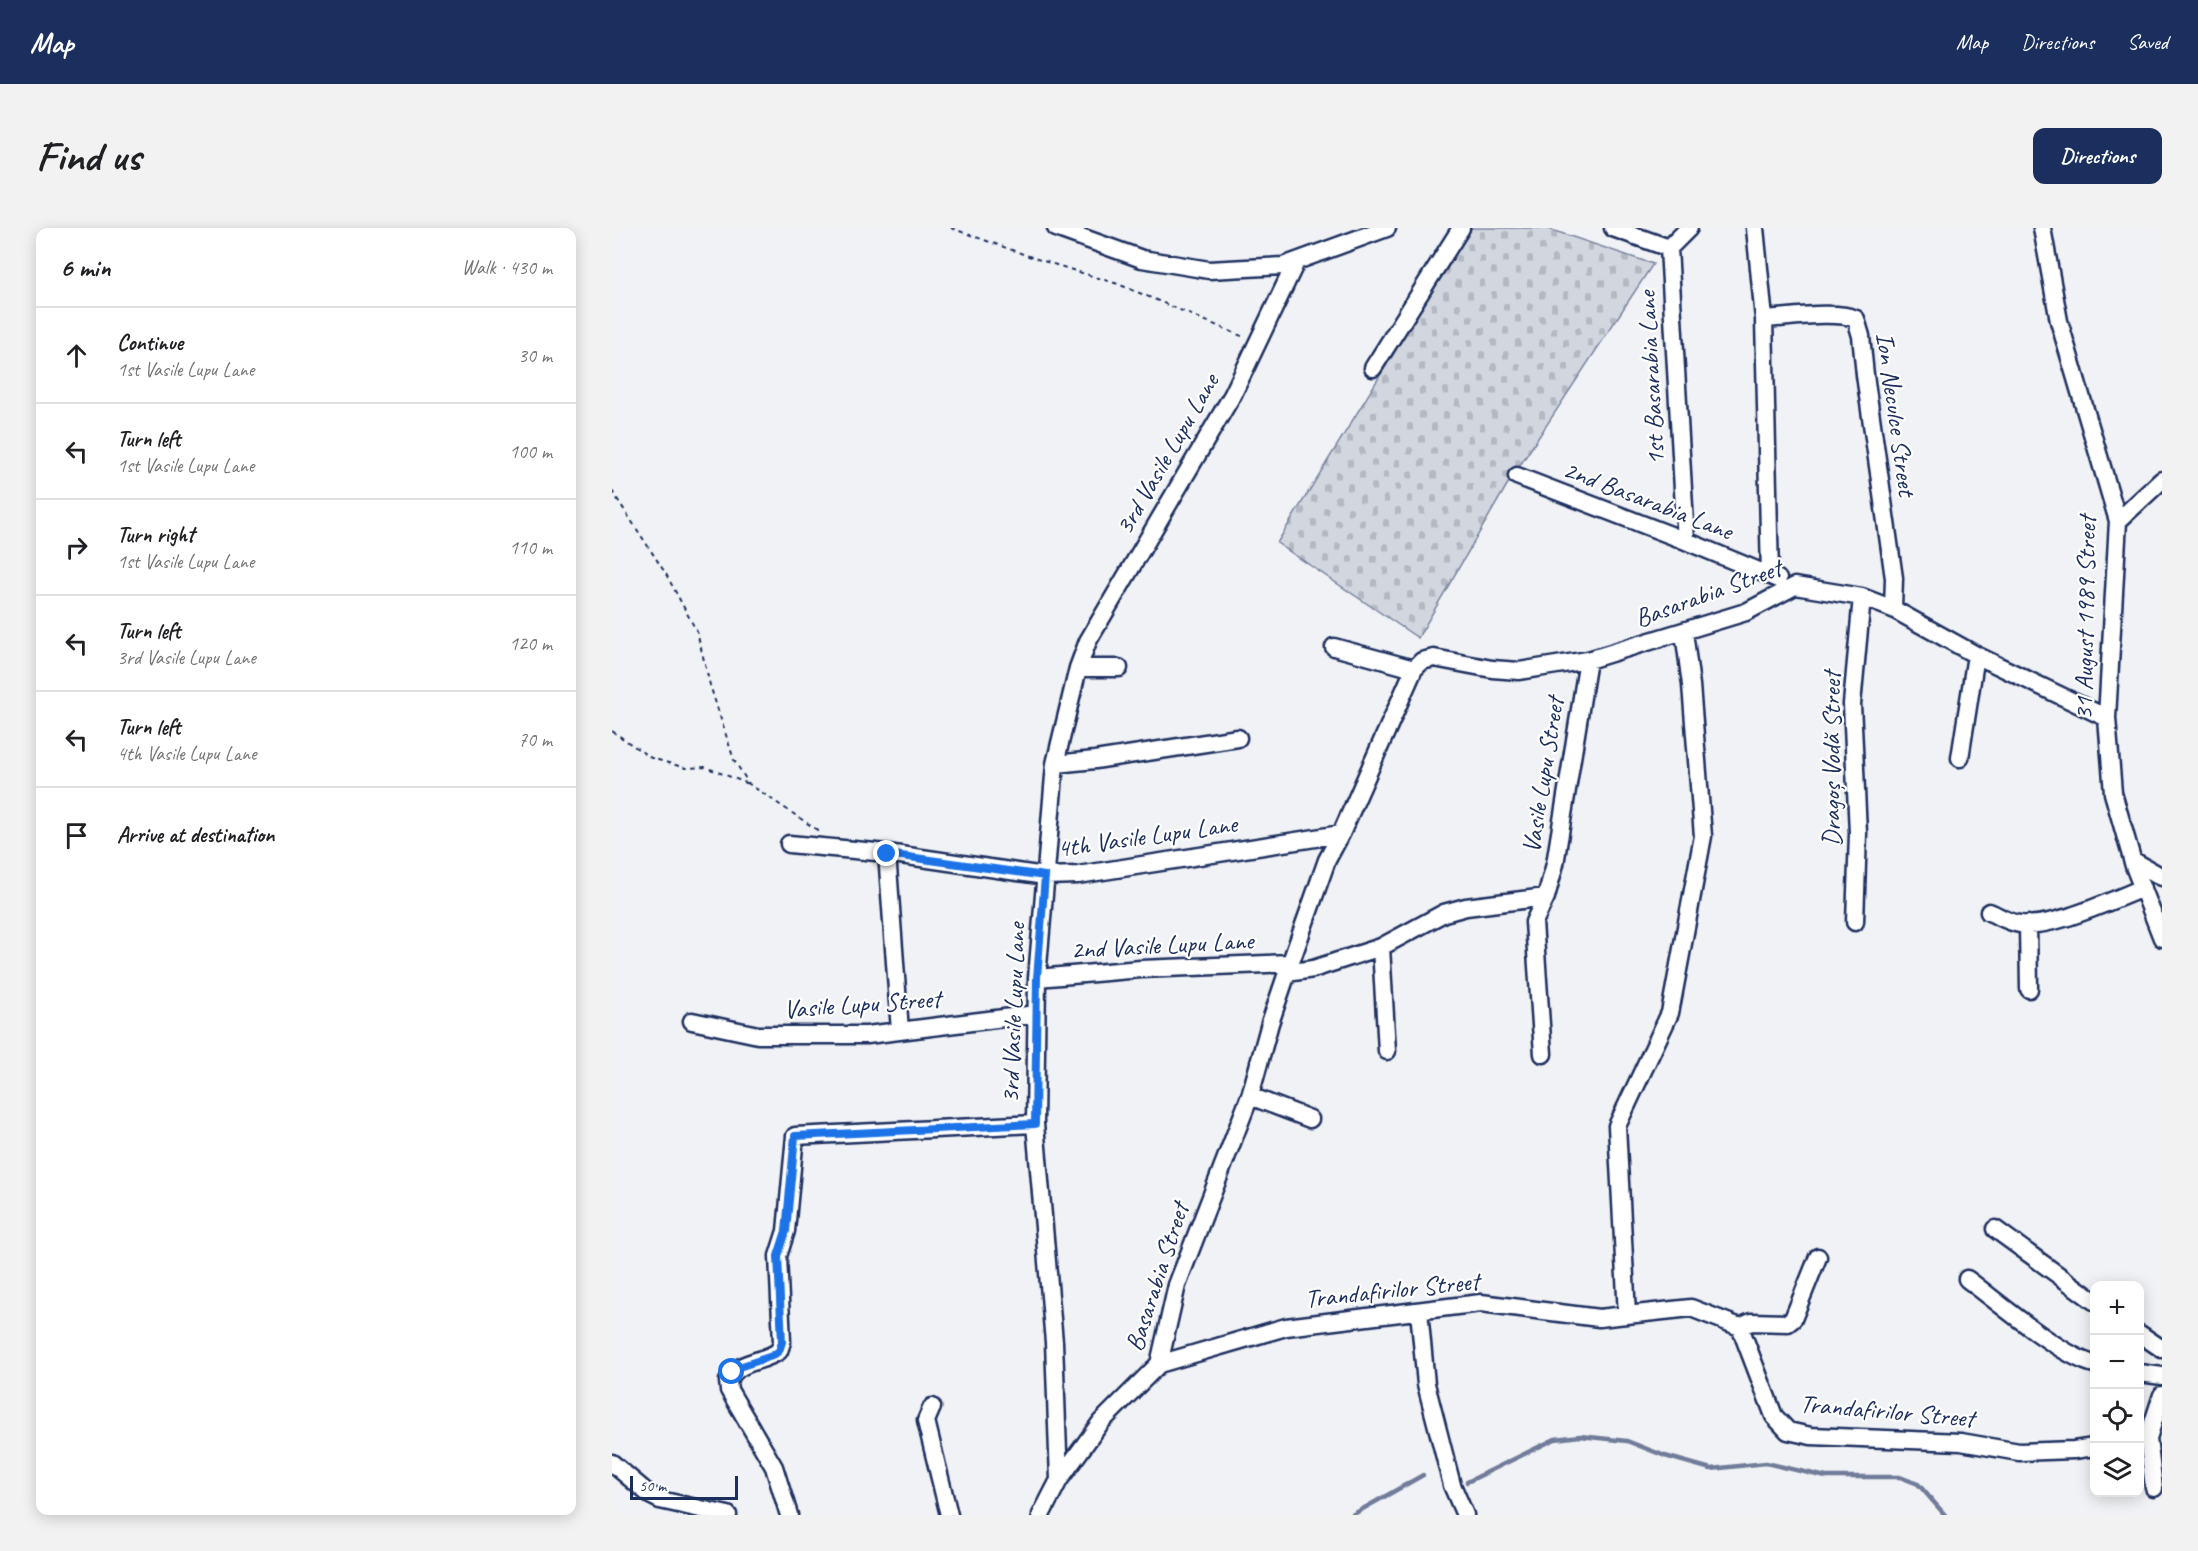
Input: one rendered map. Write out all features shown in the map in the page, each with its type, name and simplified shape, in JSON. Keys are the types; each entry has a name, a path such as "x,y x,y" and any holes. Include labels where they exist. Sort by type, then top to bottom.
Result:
{"street":[{"path":"1056,228 1142,259 1209,270 1283,266 1387,228"},
{"path":"1373,368 1461,228"},
{"path":"1613,228 1669,248 1689,228"},
{"path":"1755,228 1764,319 1770,576"},
{"name":"31 August 1989 Street","path":"2042,228 2059,321 2118,521 2107,718 2113,793 2133,860 2162,938"},
{"name":"1st Basarabia Lane","path":"1669,248 1686,541"},
{"name":"3rd Vasile Lupu Lane","path":"1059,1480 1054,1342 1035,1124 1037,978 1056,764 1078,668 1088,641 1233,394 1296,262"},
{"name":"Ion Neculce Street","path":"1764,319 1825,315 1850,316 1856,319 1861,336 1864,375 1894,578 1893,609"},
{"name":"2nd Basarabia Lane","path":"1517,476 1686,541 1794,586"},
{"path":"2118,521 2162,480"},
{"name":"Basarabia Street","path":"1041,1515 1059,1480 1101,1422 1159,1364 1177,1285 1250,1096 1270,1023 1327,860 1341,834 1414,669 1422,661 1434,658 1492,669 1519,671 1588,660 1746,612 1794,586 1862,597 1893,609 1976,656 2107,718"},
{"name":"Dragoș Vodă Street","path":"1855,922 1858,833 1852,704 1862,597"},
{"path":"1627,1315 1617,1126 1670,1013 1703,836 1691,685 1684,632"},
{"path":"1334,647 1414,669"},
{"path":"1960,758 1976,656"},
{"name":"Vasile Lupu Street","path":"1543,1054 1534,922 1546,897 1555,864 1588,660"},
{"path":"1078,668 1119,668"},
{"path":"1056,764 1238,738"},
{"name":"4th Vasile Lupu Lane","path":"789,844 887,854 1045,876 1078,874 1341,834"},
{"path":"887,854 900,1031"},
{"path":"2133,860 2162,877"},
{"path":"1989,912 2020,924 2041,923 2071,916 2143,888"},
{"path":"1289,968 1313,969 1381,947 1444,913 1466,907 1546,897"},
{"path":"2028,924 2029,989"},
{"path":"1381,947 1387,1051"},
{"name":"2nd Vasile Lupu Lane","path":"1037,978 1141,969 1289,968"},
{"name":"Vasile Lupu Street","path":"692,1021 758,1035 867,1035 1036,1014"},
{"path":"1250,1096 1310,1119"},
{"path":"789,1515 774,1467 729,1390 728,1381 736,1368 772,1356 779,1351 782,1342 778,1256 786,1231 795,1136 1035,1124"},
{"path":"1995,1229 2090,1298"},
{"path":"1740,1327 1751,1322 1788,1323 1793,1319 1818,1257"},
{"path":"1967,1279 2040,1334 2072,1355 2090,1362"},
{"name":"Trandafirilor Street","path":"1159,1364 1286,1327 1481,1303 1599,1318 1691,1308 1740,1327 1774,1416 1788,1431 1811,1436 1961,1442 2019,1452 2090,1448"},
{"path":"1419,1311 1426,1384 1452,1485 1465,1515"},
{"path":"2141,1335 2162,1349"},
{"path":"2144,1374 2162,1376"},
{"path":"2154,1488 2144,1439 2158,1422 2162,1395"},
{"path":"932,1407 926,1421 949,1515"},
{"path":"612,1463 650,1495 660,1500 728,1515"}],"path":[{"path":"951,228 1037,259 1118,284 1258,342"},
{"path":"612,491 666,574 697,632 710,685 734,760 748,784"},
{"path":"612,731 651,758 687,768 705,767 748,784 846,849"}],"green space":[{"path":"1471,228 1546,228 1653,264 1507,485 1418,638 1277,543"}],"waterway":[{"path":"1467,1482 1555,1439 1580,1436 1627,1441 1665,1456 1711,1469 1766,1463 1826,1477 1900,1477 1918,1484 1945,1515"},
{"path":"1352,1515 1423,1475"}],"route":[{"path":"732,1372 736,1368 772,1356 779,1351 782,1342 778,1256 786,1231 795,1136 1035,1124 1037,978 1045,876 887,854"}]}
